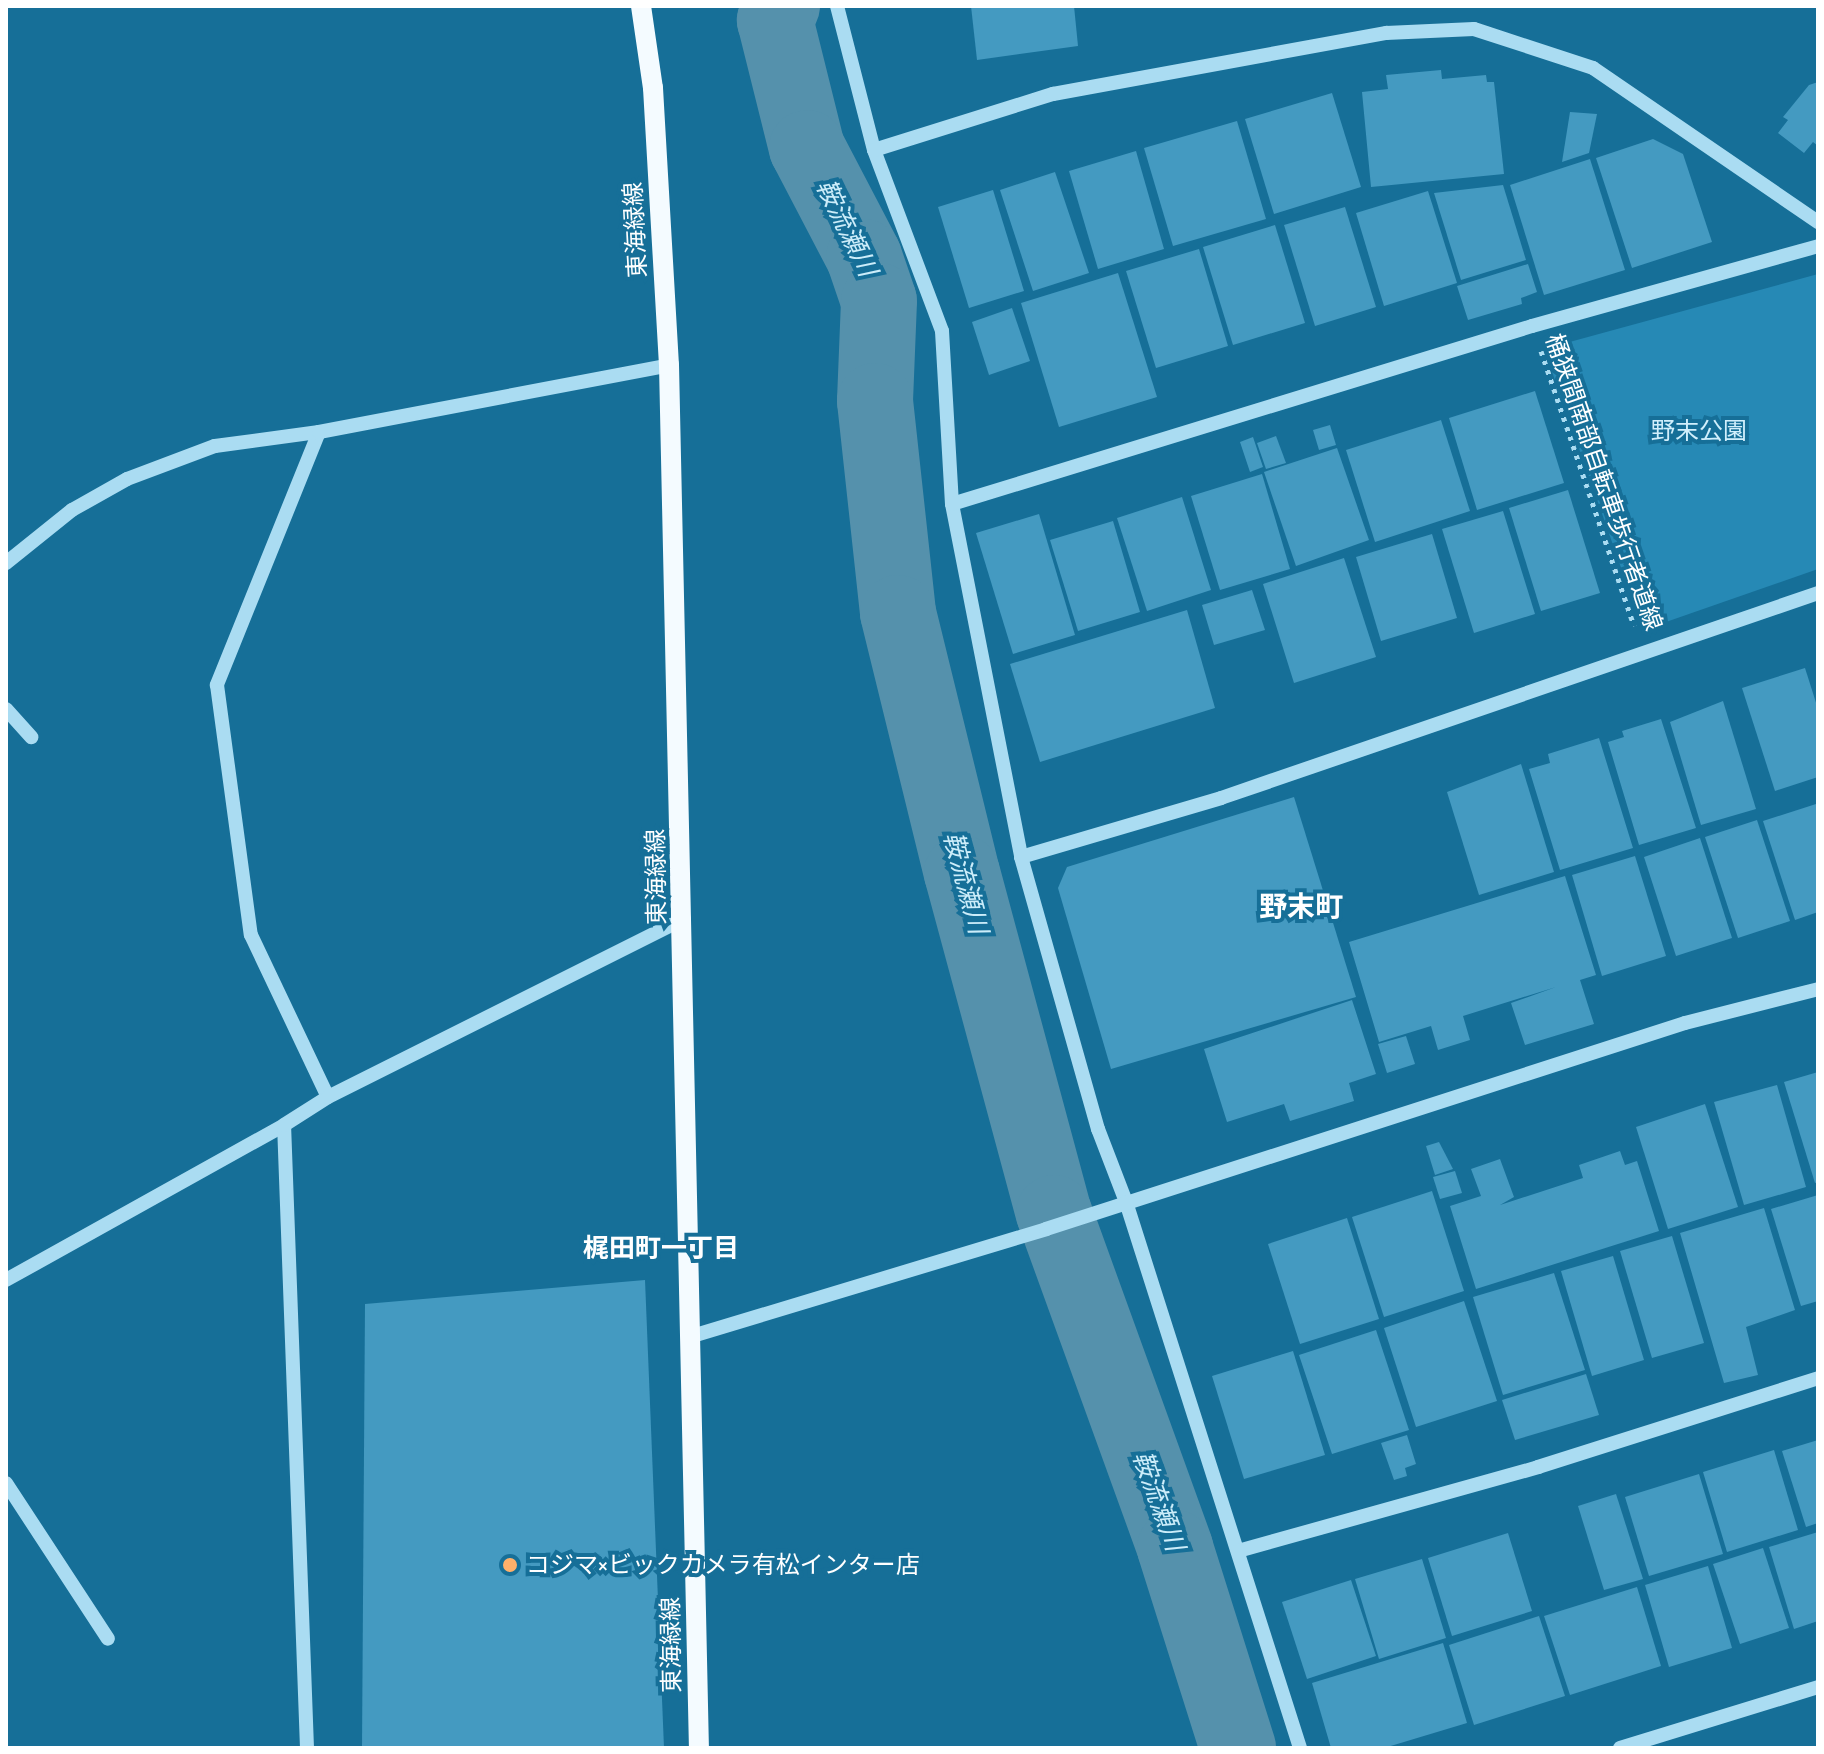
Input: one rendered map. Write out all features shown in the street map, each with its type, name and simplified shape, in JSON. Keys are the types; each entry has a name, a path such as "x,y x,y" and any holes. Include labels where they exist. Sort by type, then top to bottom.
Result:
{"main road":[{"name":"東海緑線","path":"641,6 653,88 669,365 684,919 689,1337 699,1748"}],"street":[{"path":"837,6 874,150 942,331 952,504 1021,857 1098,1129 1126,1202 1300,1748"},
{"path":"874,150 1053,94 1386,33 1474,29 1593,68 1818,222"},
{"path":"952,504 1532,326 1818,246"},
{"path":"6,563 72,510 127,479 215,446 319,432 669,365"},
{"path":"319,432 217,685 251,935 328,1097"},
{"path":"1021,857 1221,798 1642,649 1818,593"},
{"path":"6,709 31,737"},
{"path":"6,1280 284,1125 328,1097 684,919"},
{"path":"689,1337 1091,1215 1685,1023 1818,989"},
{"path":"284,1125 307,1748"},
{"path":"1238,1551 1538,1467 1818,1378"},
{"path":"6,1483 108,1639"},
{"path":"1620,1748 1818,1687"}],"path":[{"name":"桶狭間南部自転車歩行者道線","path":"1532,326 1642,649"}],"green space":[{"name":"野末公園","path":"1818,274 1818,569 1643,630 1544,349"}],"building":[{"path":"971,6 1074,6 1078,46 977,60"},
{"path":"1441,70 1442,79 1486,75 1487,82 1494,82 1504,174 1371,187 1362,92 1388,89 1386,75"},
{"path":"1818,82 1818,146 1813,142 1804,153 1778,133 1788,120 1783,117 1809,85"},
{"path":"1332,93 1361,187 1274,214 1245,119"},
{"path":"1570,112 1597,114 1589,153 1562,162"},
{"path":"1237,121 1266,219 1173,246 1144,148"},
{"path":"1653,139 1683,154 1712,242 1632,268 1596,158"},
{"path":"1136,151 1164,249 1098,269 1069,171"},
{"path":"1590,159 1625,270 1544,295 1510,185"},
{"path":"1055,172 1089,273 1033,291 1000,190"},
{"path":"1503,185 1526,260 1461,280 1434,193"},
{"path":"993,190 1024,291 969,308 938,207"},
{"path":"1428,191 1457,283 1384,306 1356,213"},
{"path":"1345,207 1376,307 1315,326 1284,225"},
{"path":"1275,225 1305,323 1233,345 1203,247"},
{"path":"1199,249 1228,346 1156,368 1126,271"},
{"path":"1528,264 1537,292 1521,298 1522,304 1468,320 1457,286"},
{"path":"1118,273 1157,397 1059,427 1021,303"},
{"path":"1012,308 1030,361 989,375 972,322"},
{"path":"1535,391 1564,483 1477,510 1449,418"},
{"path":"1441,420 1470,511 1375,542 1346,450"},
{"path":"1330,425 1336,445 1319,450 1313,430"},
{"path":"1276,436 1286,463 1266,469 1257,443"},
{"path":"1253,437 1263,467 1250,472 1240,442"},
{"path":"1337,448 1369,540 1296,566 1264,472"},
{"path":"1262,474 1290,569 1220,590 1191,496"},
{"path":"1568,490 1600,593 1541,611 1509,508"},
{"path":"1182,497 1211,590 1147,611 1117,518"},
{"path":"1503,511 1535,614 1474,633 1442,529"},
{"path":"1039,514 1075,635 1013,654 976,533"},
{"path":"1113,521 1140,612 1078,631 1050,540"},
{"path":"1432,534 1457,618 1381,641 1356,557"},
{"path":"1344,558 1376,657 1294,683 1263,584"},
{"path":"1252,590 1265,630 1214,645 1202,605"},
{"path":"1187,610 1215,708 1040,762 1010,664"},
{"path":"1805,668 1818,709 1818,777 1775,791 1742,688"},
{"path":"1723,701 1756,809 1701,825 1670,722"},
{"path":"1661,719 1696,828 1639,845 1608,742 1624,737 1622,731"},
{"path":"1599,738 1633,848 1560,870 1529,769 1550,763 1548,754"},
{"path":"1521,764 1554,872 1479,895 1447,792"},
{"path":"1294,797 1356,997 1111,1069 1058,888 1067,867"},
{"path":"1816,804 1818,912 1795,920 1763,821"},
{"path":"1757,820 1790,921 1738,938 1705,837"},
{"path":"1700,838 1732,938 1676,956 1644,857"},
{"path":"1635,856 1666,956 1602,976 1572,875"},
{"path":"1565,876 1596,975 1580,980 1594,1024 1525,1045 1511,1003 1556,987 1463,1016 1470,1040 1438,1050 1431,1026 1379,1042 1349,942"},
{"path":"1352,1000 1376,1074 1349,1083 1354,1101 1290,1121 1284,1104 1227,1122 1204,1049"},
{"path":"1406,1036 1415,1064 1387,1073 1378,1044"},
{"path":"1818,1072 1818,1182 1815,1183 1784,1082"},
{"path":"1777,1085 1806,1187 1744,1205 1714,1102"},
{"path":"1705,1104 1738,1207 1668,1229 1636,1127"},
{"path":"1439,1142 1453,1169 1435,1175 1426,1146"},
{"path":"1620,1151 1625,1165 1637,1161 1659,1231 1476,1289 1450,1206 1481,1196 1471,1169 1500,1159 1514,1197 1500,1205 1583,1178 1579,1165"},
{"path":"1455,1171 1462,1193 1440,1199 1433,1177"},
{"path":"1432,1191 1464,1291 1384,1317 1352,1217"},
{"path":"1818,1195 1818,1301 1801,1306 1771,1209"},
{"path":"1764,1208 1795,1310 1746,1327 1758,1375 1724,1383 1680,1233"},
{"path":"1347,1218 1379,1319 1300,1344 1268,1244"},
{"path":"1672,1236 1704,1343 1652,1358 1620,1251"},
{"path":"1613,1256 1644,1360 1592,1376 1561,1271"},
{"path":"1554,1273 1585,1370 1503,1395 1473,1297"},
{"name":"コジマ×ビックカメラ有松インター店","path":"645,1280 664,1748 362,1748 365,1304"},
{"path":"1464,1301 1497,1401 1416,1427 1384,1328"},
{"path":"1376,1330 1409,1430 1332,1454 1299,1355"},
{"path":"1293,1351 1325,1455 1244,1479 1212,1376"},
{"path":"1586,1374 1599,1415 1515,1440 1502,1400"},
{"path":"1407,1435 1416,1464 1405,1468 1407,1476 1394,1480 1381,1443"},
{"path":"1818,1440 1818,1523 1806,1527 1782,1451"},
{"path":"1774,1450 1798,1530 1727,1552 1703,1472"},
{"path":"1699,1474 1723,1554 1649,1576 1625,1497"},
{"path":"1616,1494 1643,1579 1604,1590 1578,1506"},
{"path":"1818,1532 1818,1621 1794,1629 1769,1547"},
{"path":"1508,1533 1532,1611 1452,1636 1428,1558"},
{"path":"1763,1548 1789,1628 1740,1644 1713,1564"},
{"path":"1422,1559 1446,1638 1379,1659 1355,1579"},
{"path":"1708,1566 1732,1648 1669,1667 1645,1585"},
{"path":"1351,1580 1376,1656 1307,1679 1282,1602"},
{"path":"1637,1587 1661,1666 1570,1695 1544,1616"},
{"path":"1539,1616 1565,1696 1474,1725 1449,1645"},
{"path":"1443,1643 1467,1723 1384,1748 1331,1748 1312,1683"}],"waterway":[{"name":"鞍流瀬川","path":"782,6 775,20 807,148 864,257 879,301 875,401 898,613 962,873 1054,1213 1175,1548 1238,1748"}],"place":[{"name":"コジマ×ビックカメラ有松インター店","path":"510,1565"}],"district":[{"name":"野末町","path":"1301,906"},
{"name":"梶田町一丁目","path":"661,1249"}]}
